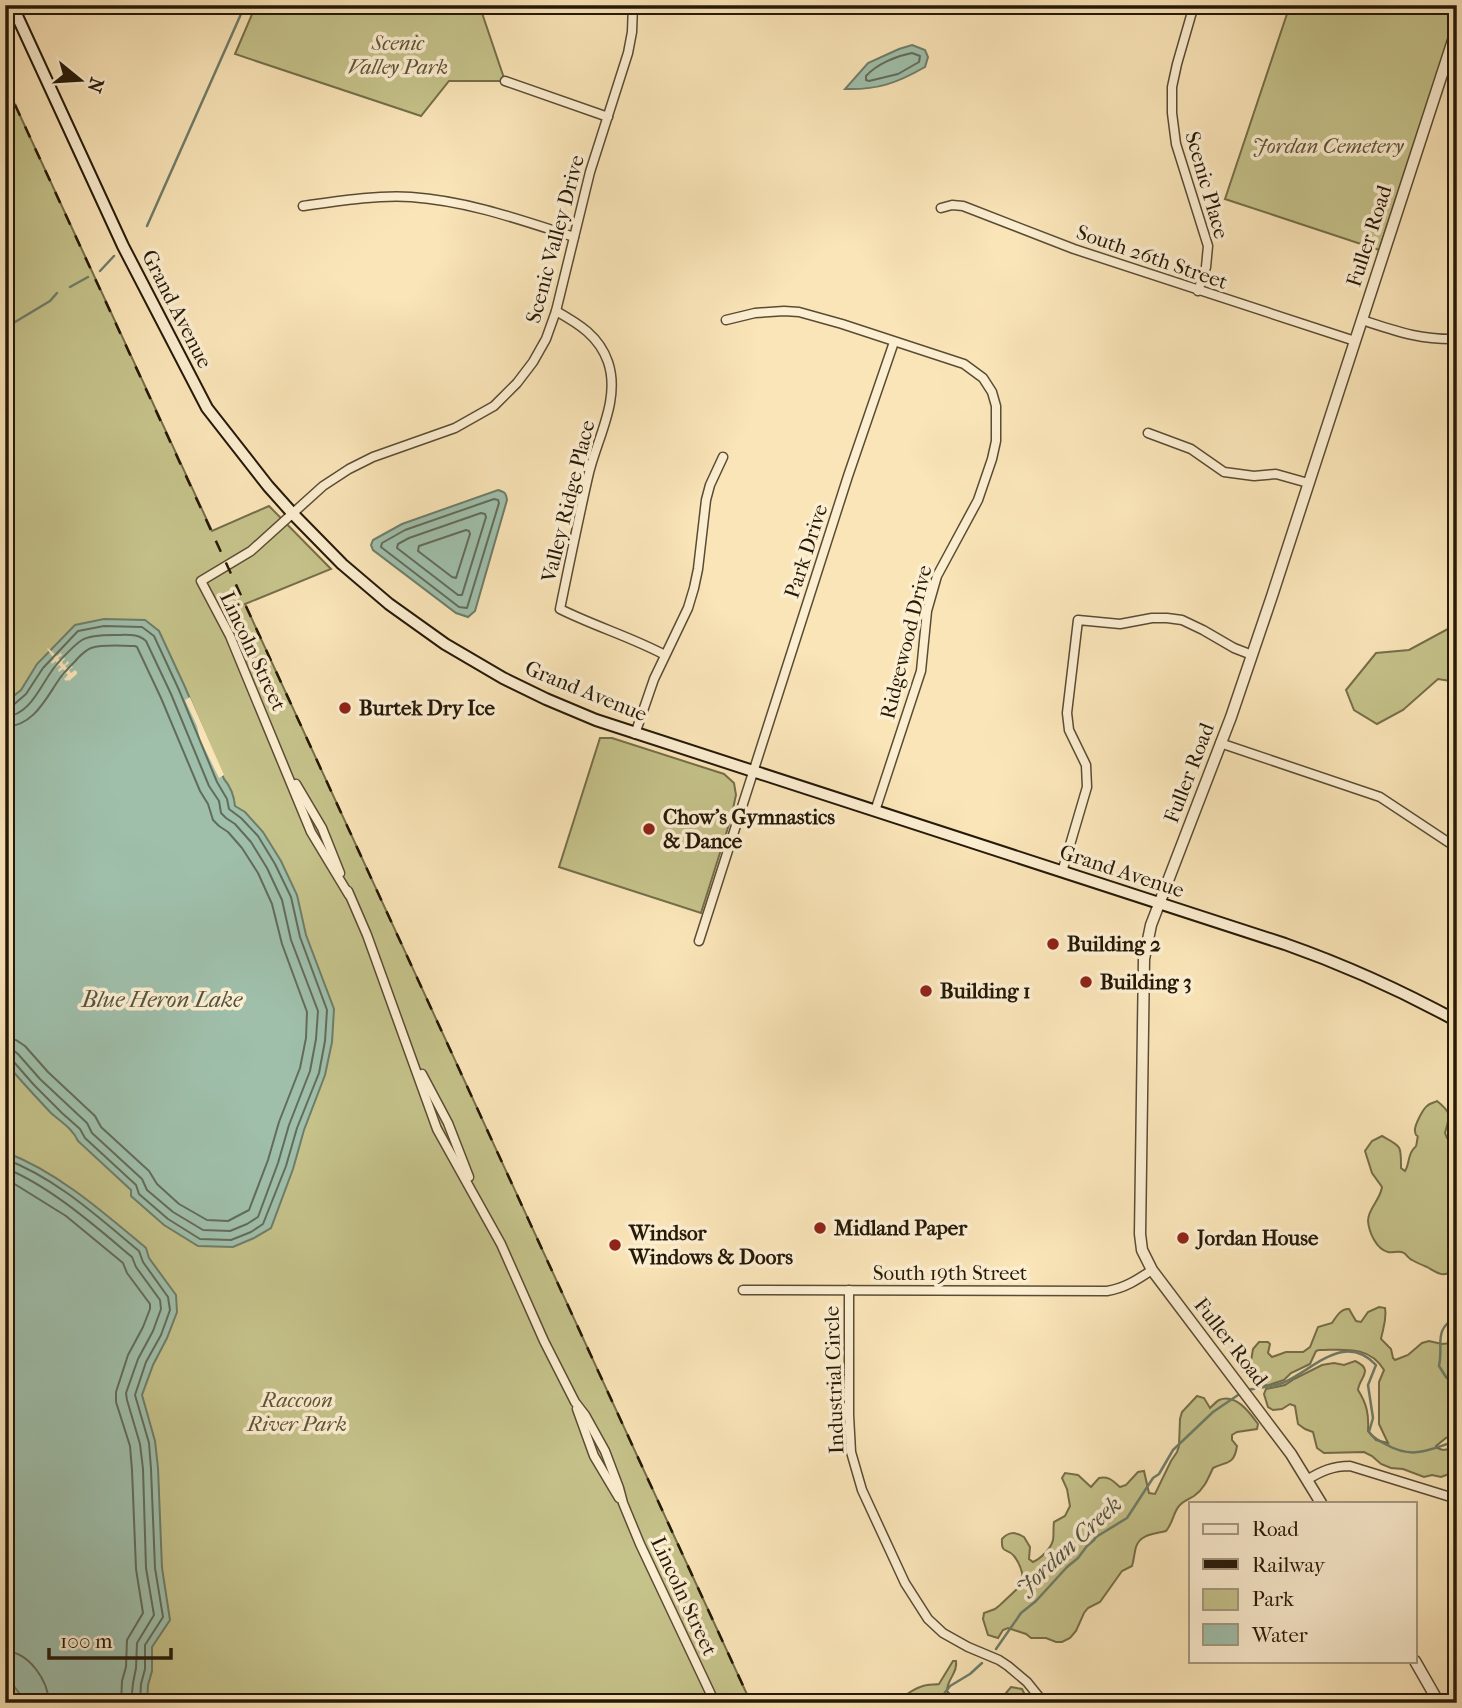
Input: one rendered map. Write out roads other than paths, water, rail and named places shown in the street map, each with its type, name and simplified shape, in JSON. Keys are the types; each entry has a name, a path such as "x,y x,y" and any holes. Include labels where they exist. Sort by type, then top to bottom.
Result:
{"main road":[{"name":"Grand Avenue","path":"12,5 123,246 207,408 268,486 342,564 390,604 445,644 503,678 596,720 1318,956 1424,1003 1457,1021"}],"street":[{"name":"Scenic Valley Drive","path":"293,514 324,486 349,469 373,457 455,428 494,406 533,362 546,339 556,311 590,172 628,53 633,5"},
{"name":"Scenic Place","path":"1194,5 1172,87 1172,113 1177,144 1208,246 1206,267 1198,291"},
{"name":"Fuller Road","path":"1320,1502 1291,1454 1152,1270 1142,1250 1142,985 1146,944 1151,925 1252,654 1457,28"},
{"path":"1443,70 1457,75"},
{"path":"505,81 608,117"},
{"path":"303,206 354,199 413,197 469,205 574,237"},
{"name":"South 26th Street","path":"941,208 963,206 1074,249 1354,341"},
{"name":"Valley Ridge Place","path":"556,311 580,325 598,343 608,363 612,385 608,409 589,474 560,609 665,654"},
{"name":"Ridgewood Drive","path":"726,320 771,311 799,312 964,364 983,378 992,392 996,406 996,441 992,459 978,500 937,576 927,611 921,671 875,811"},
{"path":"1362,320 1408,335 1457,339"},
{"name":"Park Drive","path":"699,941 848,476 894,342"},
{"path":"1148,433 1191,449 1224,472 1254,476 1276,474 1308,483"},
{"path":"635,734 654,679 688,608 698,569 706,500 723,457"},
{"name":"Lincoln Street","path":"293,514 251,551 201,581 230,636 284,764 322,828 367,935 437,1129 501,1244 544,1341 575,1402 605,1451 640,1544 715,1703"},
{"path":"1062,872 1087,787 1086,765 1069,730 1067,713 1078,620 1120,624 1153,618 1182,620 1234,648 1252,654"},
{"path":"1220,743 1370,793 1457,848"},
{"name":"South 19th Street","path":"743,1290 1107,1291 1131,1284 1152,1270"},
{"name":"Industrial Circle","path":"849,1290 851,1452 862,1490 905,1583 928,1619 943,1633 1008,1666 1027,1682 1044,1703"},
{"path":"1307,1480 1329,1468 1350,1466 1457,1499"},
{"path":"1416,1662 1439,1703"}],"water":[{"path":"912,45 925,50 928,57 925,67 887,84 845,89 868,63"},
{"path":"498,490 505,493 507,500 475,611 468,617 456,613 373,550 373,540 402,524"},
{"name":"Blue Heron Lake","path":"104,619 145,620 159,631 229,785 235,806 245,812 263,832 297,895 306,935 334,1009 332,1042 325,1075 271,1228 233,1247 198,1246 164,1225 131,1196 131,1190 78,1141 70,1129 51,1113 5,1062 5,703 21,690 37,664 75,625"},
{"path":"5,1152 25,1160 62,1182 130,1234 146,1248 149,1258 176,1295 177,1312 142,1395 155,1441 162,1568 170,1620 152,1647 152,1671 147,1703 24,1703 5,1674"}],"waterway":[{"path":"147,226 245,5"},
{"path":"100,271 114,256"},
{"path":"70,287 88,277"},
{"path":"5,328 50,301 57,293"},
{"name":"Jordan Creek","path":"1457,1316 1442,1332 1439,1366 1457,1388"},
{"name":"Jordan Creek","path":"1248,1390 1280,1384 1330,1356 1353,1352 1376,1365 1368,1385 1373,1418 1369,1432 1373,1437 1405,1452 1422,1452 1457,1441"},
{"name":"Jordan Creek","path":"996,1649 1021,1613 1036,1601 1087,1546 1096,1537 1127,1518 1173,1450 1213,1412 1241,1393"},
{"name":"Jordan Creek","path":"937,1703 950,1686 982,1663"}],"railway":[{"path":"5,83 751,1703"}],"place":[{"name":"Burtek Dry Ice","path":"345,708"},
{"name":"Chow's Gymnastics & Dance","path":"649,829"},
{"name":"Building 2","path":"1053,944"},
{"name":"Building 3","path":"1086,982"},
{"name":"Building 1","path":"926,991"},
{"name":"Midland Paper","path":"820,1228"},
{"name":"Jordan House","path":"1183,1238"},
{"name":"Windsor Windows & Doors","path":"615,1245"}],"park label":[{"name":"Scenic Valley Park","path":"398,55"},
{"name":"Jordan Cemetery","path":"1328,146"},
{"name":"Raccoon River Park","path":"297,1412"}]}
